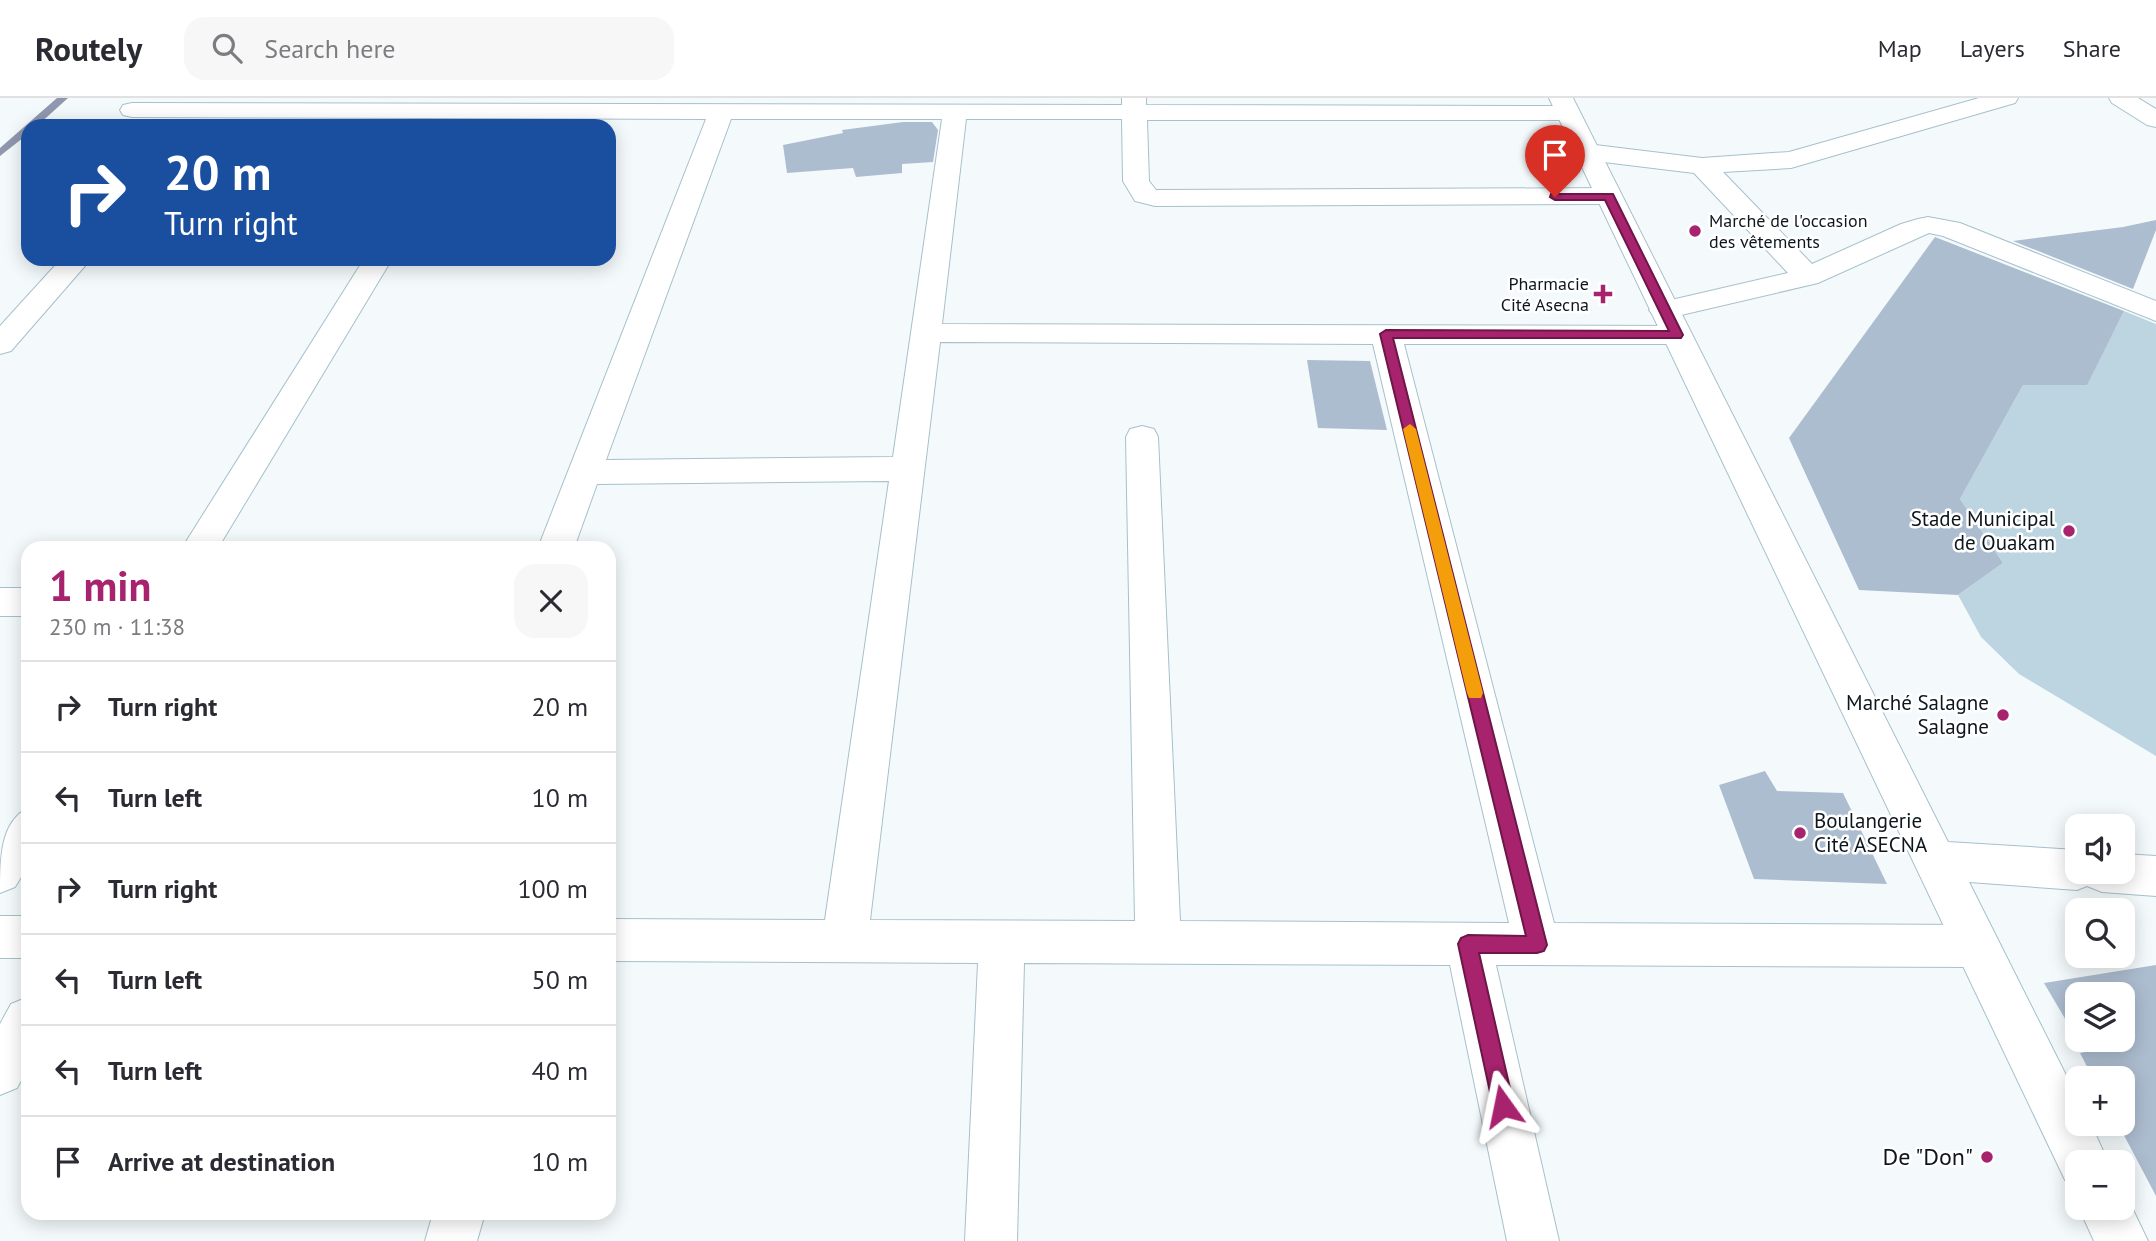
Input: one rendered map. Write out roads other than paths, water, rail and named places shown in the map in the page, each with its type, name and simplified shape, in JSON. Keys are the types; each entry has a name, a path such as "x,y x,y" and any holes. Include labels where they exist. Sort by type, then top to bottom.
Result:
{"street":[{"path":"144,98 132,110 203,118 379,104 465,118 656,104 722,111 955,111 1002,105 1564,105 2077,1150"},
{"path":"1587,152 1702,166 1791,160 2006,98"},
{"path":"2121,98 2156,120"},
{"path":"1134,105 1136,181 1144,195 1155,198 1609,196"},
{"path":"559,541 722,111"},
{"path":"845,941 955,111"},
{"path":"1702,166 1808,277"},
{"path":"925,333 1386,334 1670,322 1808,277 1911,230 1928,225 1950,229 2154,309"},
{"path":"0,344 71,266"},
{"path":"204,541 374,266"},
{"path":"1386,334 1537,945"},
{"path":"1142,437 1158,942"},
{"path":"585,472 907,469"},
{"path":"0,602 21,602"},
{"path":"0,873 21,838"},
{"path":"1934,859 2065,869"},
{"path":"2135,874 2156,876"},
{"path":"0,937 21,937"},
{"path":"616,940 1977,946"},
{"path":"991,1241 1002,942"},
{"path":"1468,944 1533,1241"},
{"path":"0,1071 21,1033"},
{"path":"451,1241 457,1220"},
{"path":"2111,1220 2122,1241"}],"waterway":[{"path":"39,119 63,98"},
{"path":"0,153 21,135"}],"place":[{"name":"Marché de l'occasion des vêtements","path":"1695,231"},
{"name":"Pharmacie Cité Asecna","path":"1603,294"},
{"name":"Stade Municipal de Ouakam","path":"2069,531"},
{"name":"Marché Salagne Salagne","path":"2003,715"},
{"name":"Boulangerie Cité ASECNA","path":"1800,833"},
{"name":"De \"Don\"","path":"1987,1157"}]}
